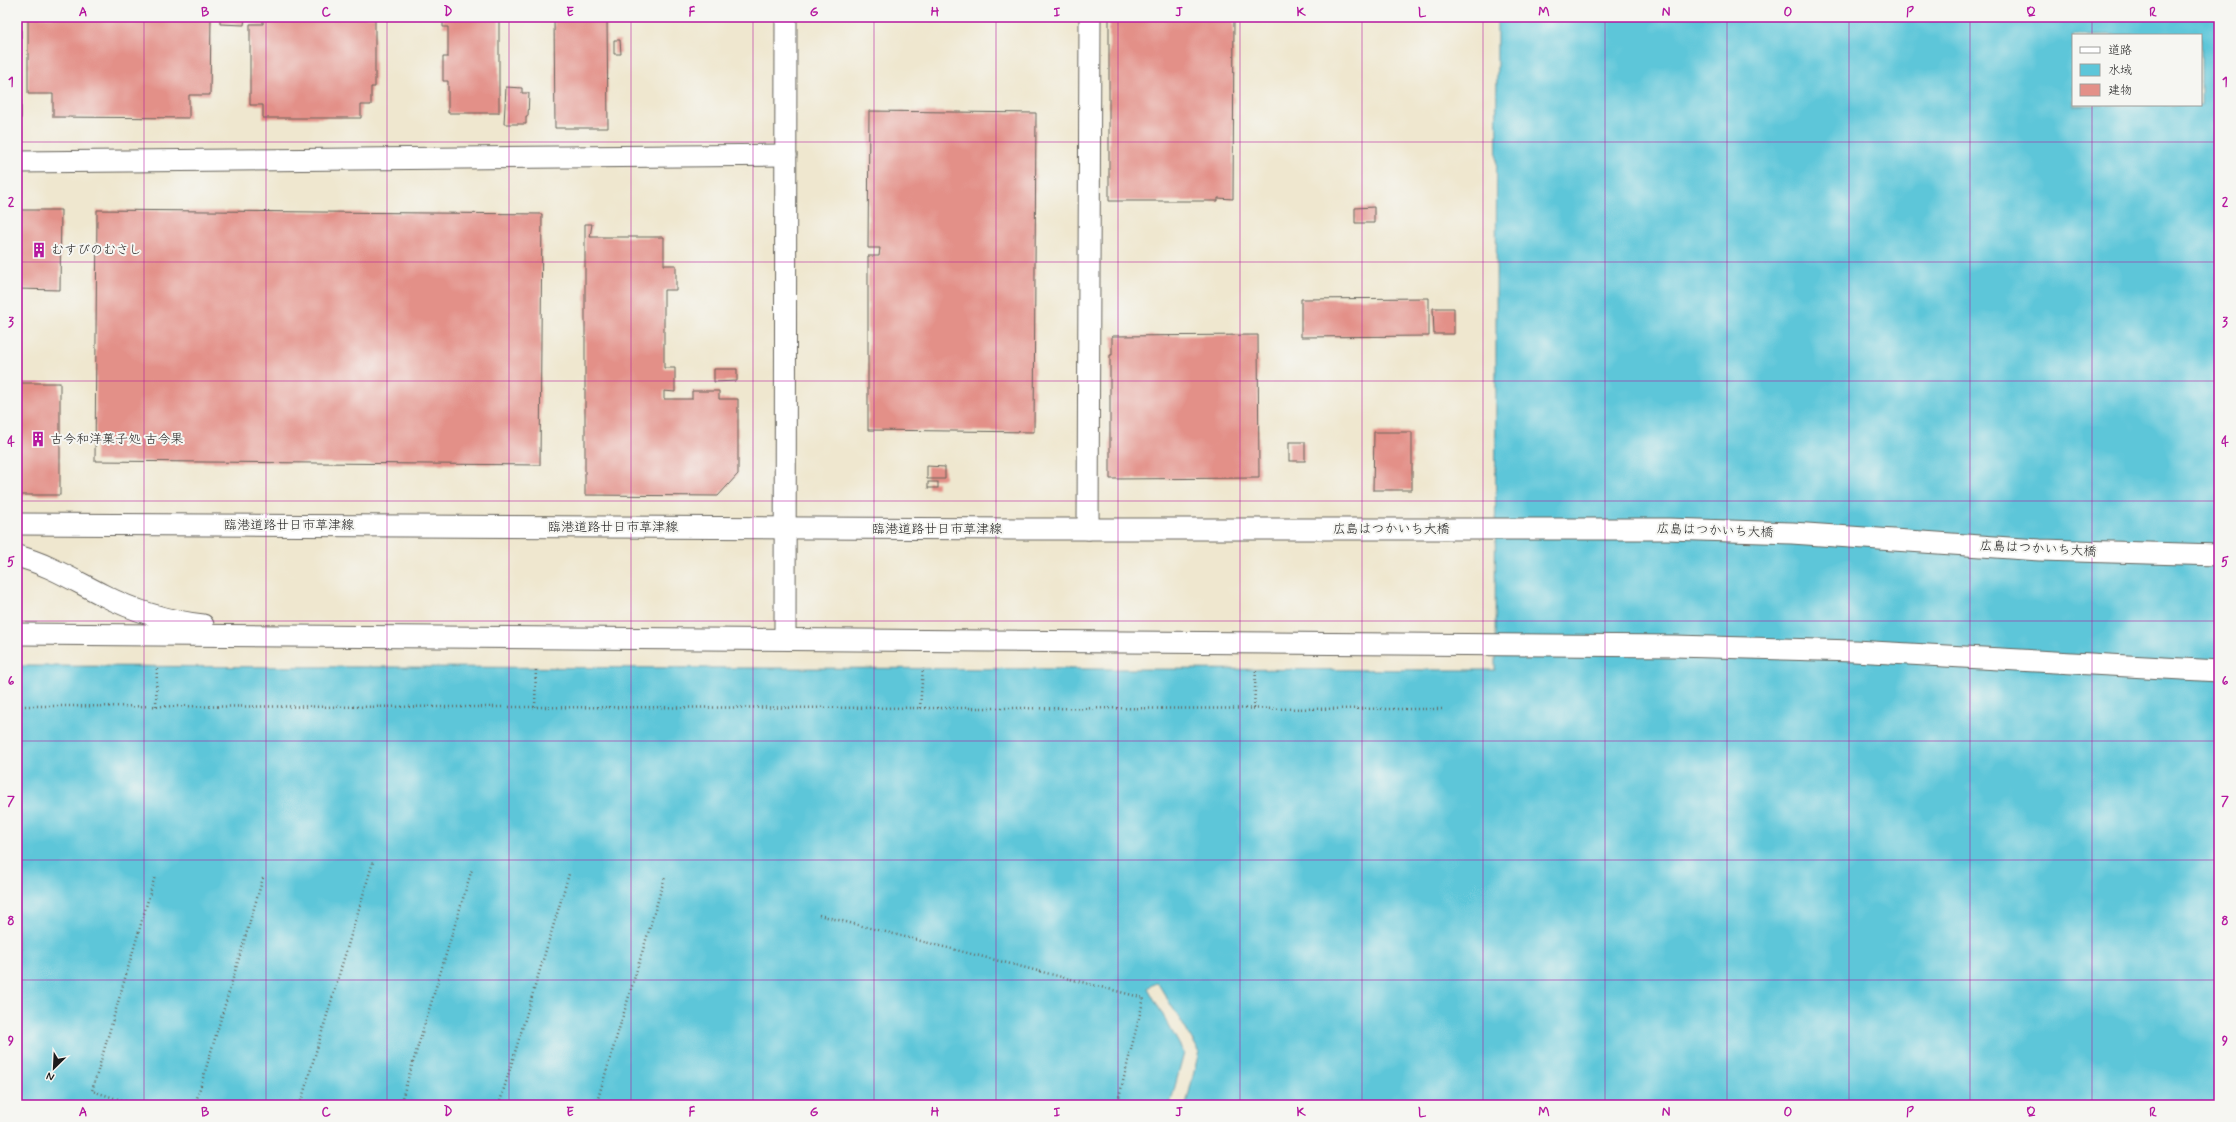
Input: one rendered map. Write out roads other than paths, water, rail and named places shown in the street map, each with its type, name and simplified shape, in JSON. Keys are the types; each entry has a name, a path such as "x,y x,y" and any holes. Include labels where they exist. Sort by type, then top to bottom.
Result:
{"street":[{"path":"785,638 786,17"},
{"path":"1088,529 1090,17"},
{"path":"17,162 786,154"},
{"name":"臨港道路廿日市草津線","path":"17,524 1210,529"},
{"name":"広島はつかいち大橋","path":"1210,529 1668,529 1792,533 2040,550 2219,555"},
{"path":"17,556 33,560 104,596 156,616 184,623 317,636"},
{"path":"17,634 785,638 1036,642 1683,646 1854,651 2219,671"}],"water":[{"path":"1497,17 2219,17 2219,1105 1186,1105 1199,1051 1157,982 1148,988 1184,1053 1170,1105 17,1105 17,666 1495,670"}],"place":[{"name":"むすびのむさし","path":"39,250"},
{"name":"古今和洋菓子処 古今果","path":"38,439"}]}
